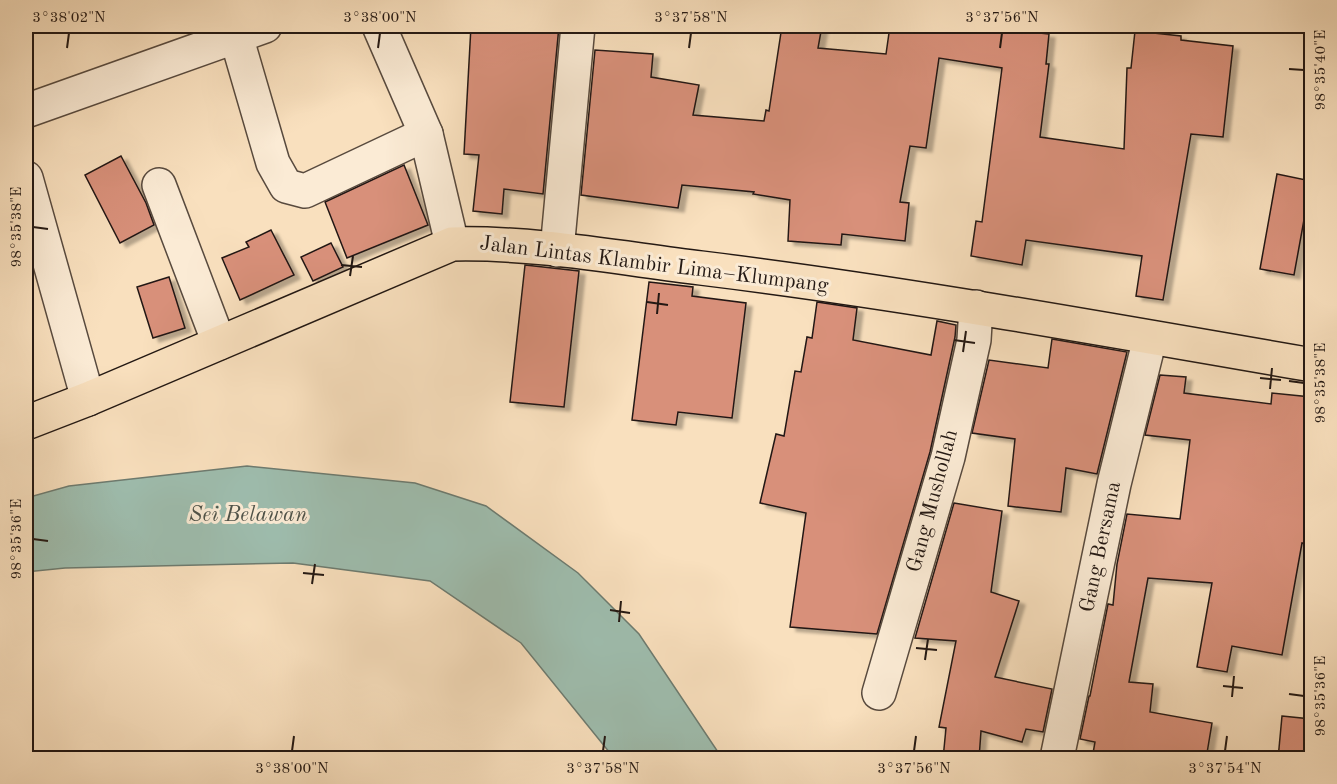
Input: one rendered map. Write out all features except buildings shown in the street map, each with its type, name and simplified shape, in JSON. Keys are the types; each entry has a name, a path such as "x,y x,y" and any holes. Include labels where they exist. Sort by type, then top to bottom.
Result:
{"main road":[{"name":"Jalan Lintas Klambir Lima–Klumpang","path":"26,423 88,399 452,244 488,243 557,250 792,279 976,307 1311,365"}],"street":[{"path":"379,26 426,134 452,244"},
{"path":"557,250 578,26"},
{"path":"26,111 251,31 273,164 286,186 305,191 426,134"},
{"path":"26,178 88,399"},
{"path":"159,185 219,343"},
{"name":"Gang Mushollah","path":"879,693 948,457 974,339 976,307"},
{"name":"Gang Bersama","path":"1057,759 1114,484 1150,338"}],"water":[{"name":"Sei Belawan","path":"247,466 415,483 486,506 578,573 639,634 722,758 614,758 521,643 430,581 293,563 65,568 26,572 26,498 69,486"}]}
